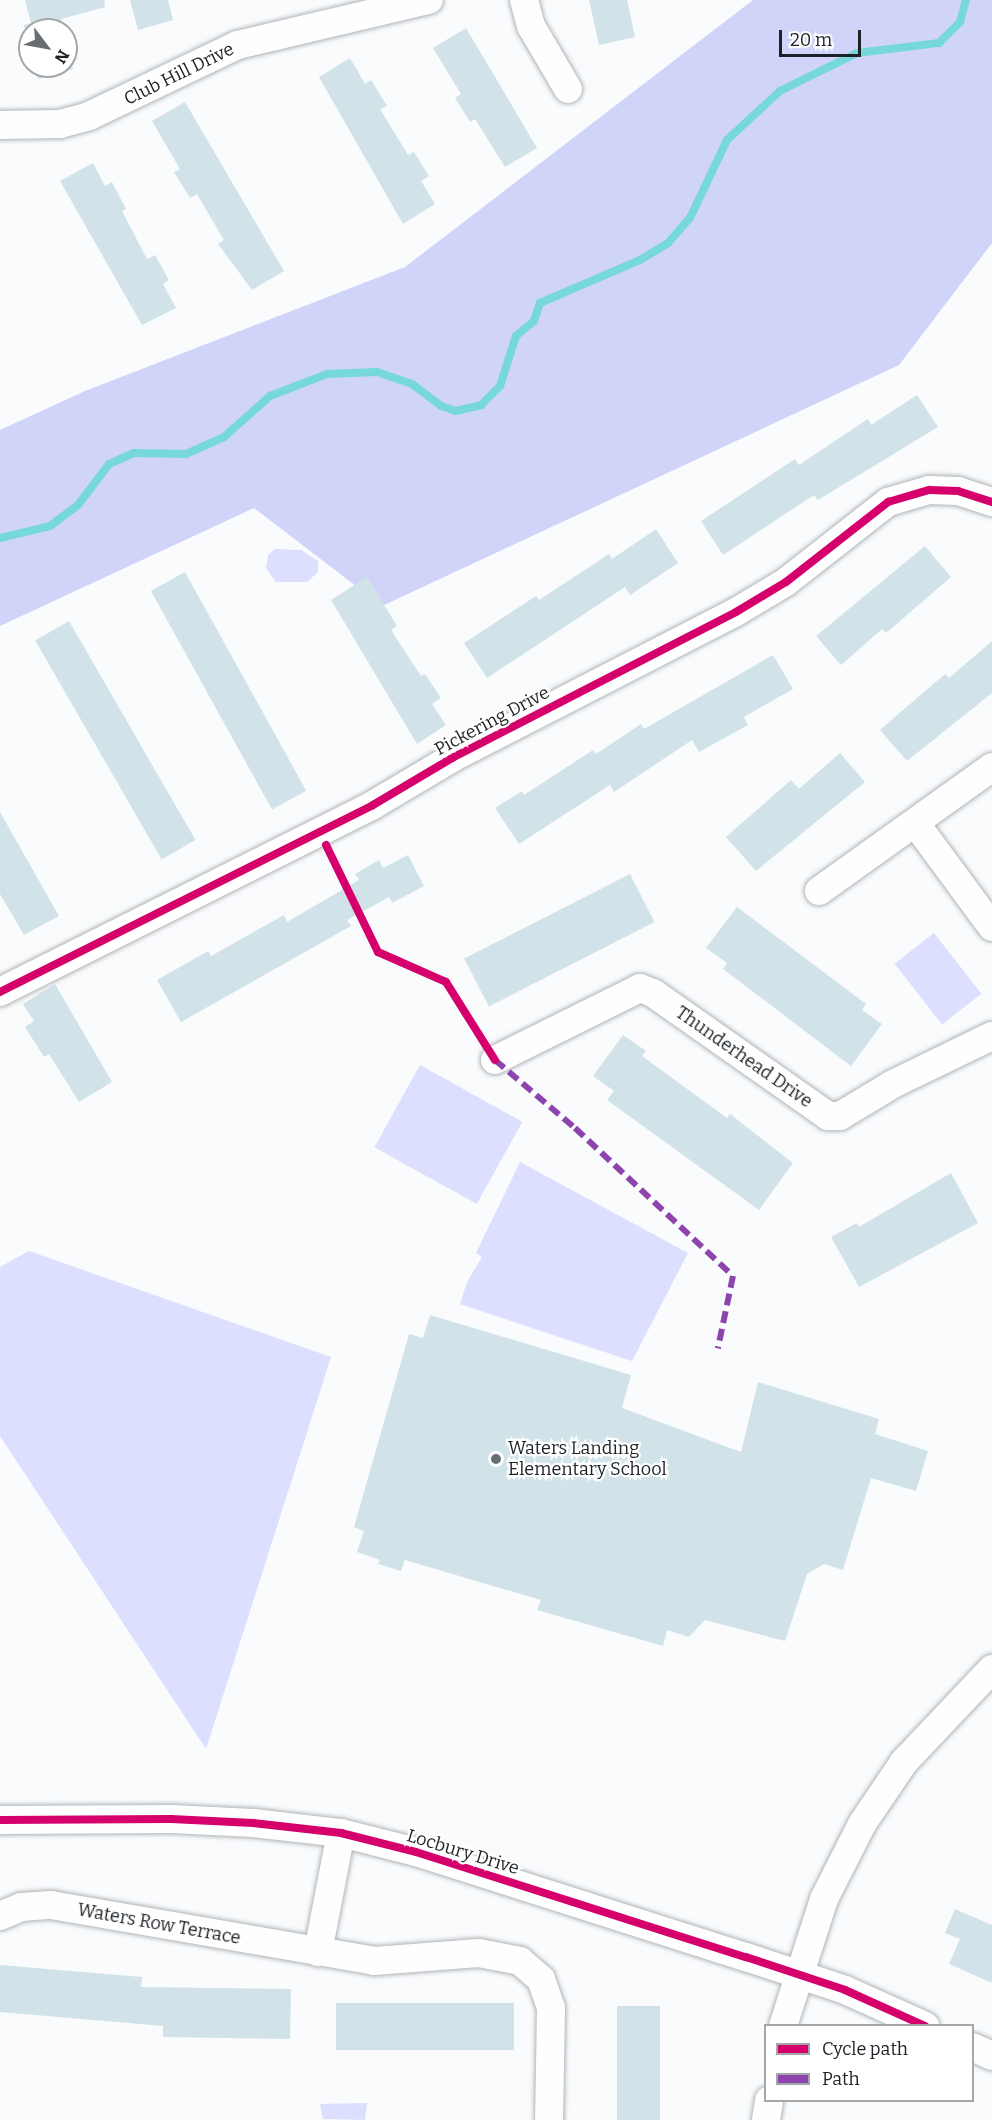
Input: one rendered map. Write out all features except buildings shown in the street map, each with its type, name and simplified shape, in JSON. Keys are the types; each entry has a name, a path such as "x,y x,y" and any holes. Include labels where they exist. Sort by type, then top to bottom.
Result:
{"street":[{"name":"Club Hill Drive","path":"0,125 60,124 89,116 238,45 429,0"},
{"path":"524,0 531,26 568,89"},
{"name":"Pickering Drive","path":"0,992 373,805 452,758 736,612 786,582 888,502 929,490 958,491 992,502"},
{"path":"819,891 916,824 992,767"},
{"path":"916,824 992,927"},
{"name":"Thunderhead Drive","path":"495,1060 640,988 828,1116 840,1116 893,1084 992,1036"},
{"path":"783,2024 797,1976 824,1899 862,1824 904,1762 992,1669"},
{"name":"Locbury Drive","path":"0,1820 183,1820 341,1833 416,1852 845,1990 923,2024"},
{"path":"318,1952 341,1833"},
{"name":"Waters Row Terrace","path":"0,1916 21,1907 51,1905 374,1961 479,1953 520,1961 541,1979 551,2008 549,2120"},
{"path":"974,2048 992,2056"},
{"path":"766,2120 769,2102"}],"shaded area":[{"path":"753,0 992,0 992,243 899,365 382,606 254,508 0,626 0,430 85,391 405,267"},
{"path":"275,549 301,550 318,561 318,572 307,582 276,582 266,568 268,555"},
{"path":"934,933 981,994 942,1024 895,964"},
{"path":"420,1065 522,1122 477,1204 374,1147"},
{"path":"520,1162 688,1253 632,1361 460,1304 467,1282 482,1257 476,1253"},
{"path":"29,1251 331,1357 206,1749 0,1436 0,1267"},
{"path":"367,2103 365,2120 323,2119 320,2104"}],"waterway":[{"path":"0,538 50,526 78,505 109,464 134,453 186,454 224,437 270,396 327,374 377,372 412,384 441,406 456,411 481,405 500,386 516,336 534,321 540,303 640,260 668,243 690,218 727,140 780,91 857,53 939,43 960,22 966,0"}],"marked path":[{"path":"495,1060 575,1128 733,1276 718,1348"}],"cycle path":[{"path":"0,992 373,805 452,758 736,612 786,582 888,502 929,490 958,491 992,502"},
{"path":"326,845 378,952 446,982 495,1060"},
{"path":"0,1820 171,1819 253,1823 341,1833 416,1852 746,1957 845,1990 921,2024"}],"place":[{"name":"Waters Landing Elementary School","path":"496,1459"}]}
